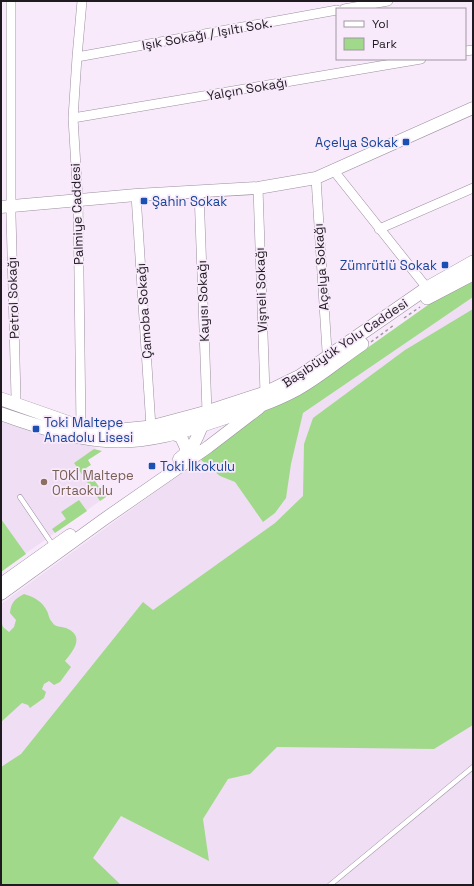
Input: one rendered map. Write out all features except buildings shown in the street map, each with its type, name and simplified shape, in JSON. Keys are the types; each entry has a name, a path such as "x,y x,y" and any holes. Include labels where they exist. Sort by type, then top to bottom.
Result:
{"main road":[{"name":"Başıbüyük Yolu Caddesi","path":"264,399 300,376 427,288 473,262"},
{"name":"Başıbüyük Yolu Caddesi","path":"1,414 79,437 126,441 152,439 299,388 430,295 473,274"},
{"name":"Başıbüyük Yolu Caddesi","path":"1,399 81,427 121,430 207,420"}],"street":[{"name":"Petrol Sokağı","path":"11,1 6,206 16,389 14,404"},
{"name":"Palmiye Caddesi","path":"81,427 78,200 73,118 82,1"},
{"path":"350,8 388,1"},
{"name":"Işık Sokağı / Işıltı Sok.","path":"77,57 336,10"},
{"name":"Yalçın Sokağı","path":"73,118 415,60"},
{"path":"6,206 136,195 258,188 316,178 473,108"},
{"path":"334,171 427,288"},
{"name":"Açelya Sokağı","path":"316,178 327,351 330,355"},
{"name":"Vişneli Sokağı","path":"258,188 264,399"},
{"path":"379,229 473,188"},
{"name":"Kayısı Sokağı","path":"199,191 207,420"},
{"name":"Çamoba Sokağı","path":"136,195 151,427"},
{"path":"1,584 56,550 208,447 264,399"},
{"path":"207,420 213,436 208,447"},
{"path":"1,594 56,550 185,454 196,442 207,420"},
{"path":"171,433 180,437 184,442 186,448 185,454"}],"lane":[{"path":"20,497 56,550"},
{"path":"334,884 473,767"}],"shaded area":[{"path":"473,281 473,885 1,885 1,604 228,439 259,414 305,392"},
{"name":"TOKİ Maltepe Ortaokulu","path":"1,416 91,444 96,449 74,463 100,501 1,571"}],"green space":[{"path":"473,281 473,297 303,413 291,464 286,498 275,513 263,522 235,482 220,476 200,459 259,414 305,392 435,300"},
{"path":"473,309 473,725 434,749 277,747 250,774 228,779 203,819 209,861 121,816 93,858 121,885 1,885 1,767 21,754 143,602 153,610 275,523 303,496 304,444 313,418 405,350"},
{"path":"94,449 102,451 88,460 91,465 86,468 106,497 100,501 74,463"},
{"path":"79,500 87,511 55,533 52,529 66,519 61,512"},
{"path":"1,519 26,554 1,572"},
{"path":"24,594 34,598 43,605 50,620 55,625 72,631 75,635 76,643 72,652 65,661 71,667 60,682 54,685 49,681 44,684 42,689 46,692 44,698 30,708 28,705 22,703 1,722 1,621 3,627 9,632 14,627 16,620 10,613 11,606 16,599"}],"place":[{"name":"Açelya Sokak","path":"406,142"},
{"name":"Şahin Sokak","path":"144,201"},
{"name":"Zümrütlü Sokak","path":"445,265"},
{"name":"Toki Maltepe Anadolu Lisesi","path":"36,429"},
{"name":"Toki İlkokulu","path":"152,466"},
{"name":"TOKİ Maltepe Ortaokulu","path":"44,482"}]}
